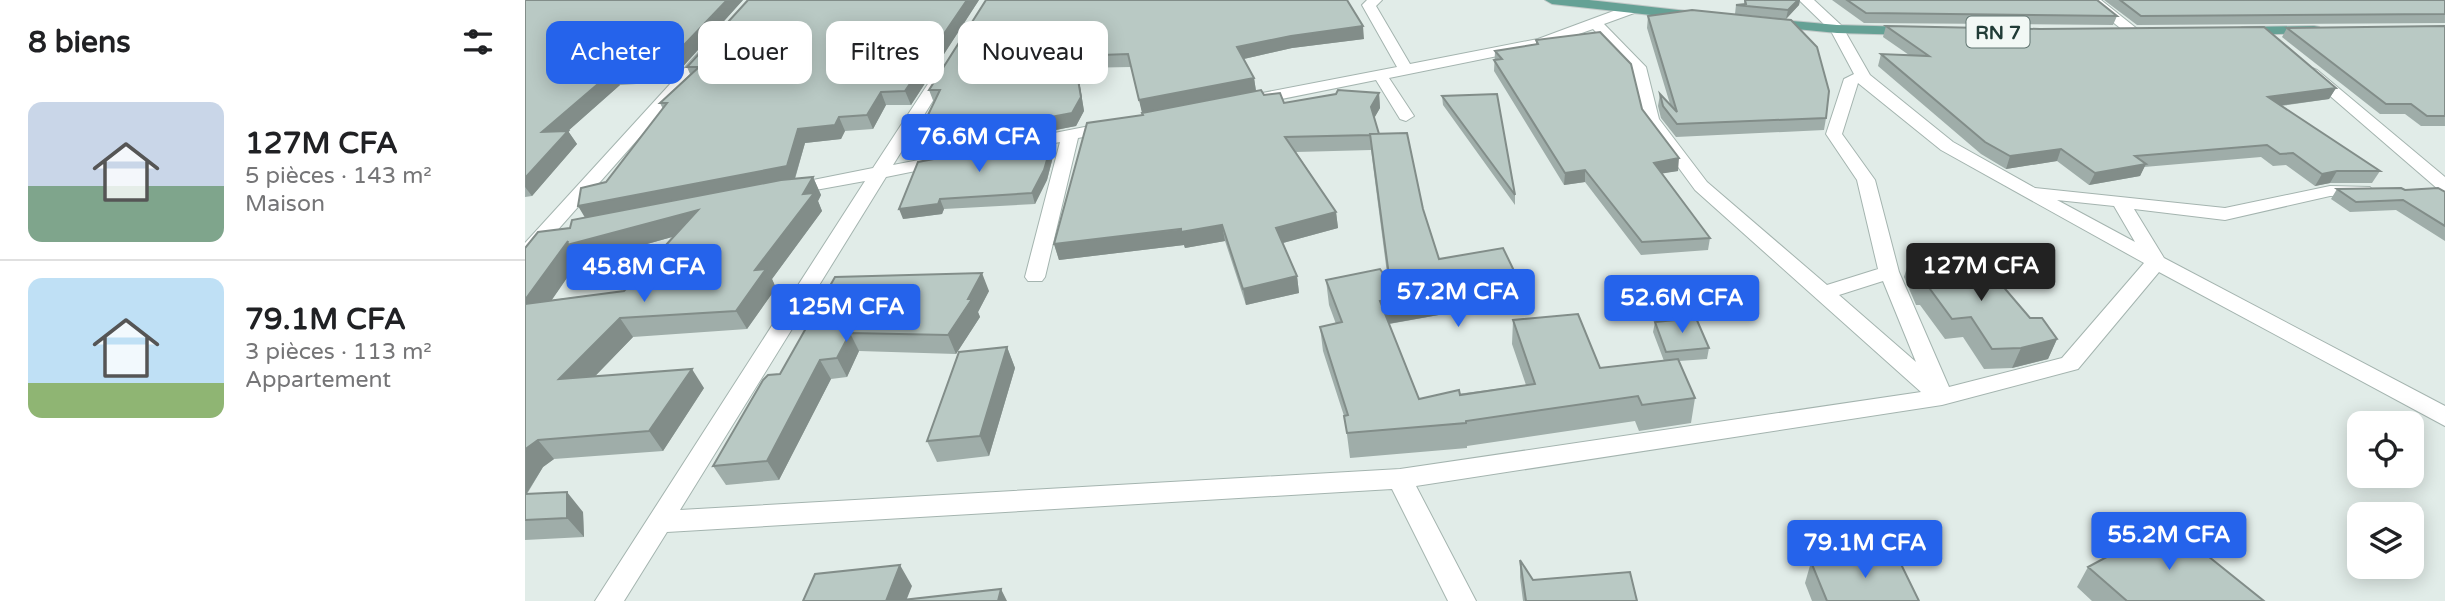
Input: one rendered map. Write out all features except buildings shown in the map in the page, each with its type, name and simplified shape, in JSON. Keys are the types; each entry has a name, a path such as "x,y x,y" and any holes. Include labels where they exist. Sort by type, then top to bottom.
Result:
{"main road":[{"path":"1552,0 1714,17"},
{"path":"1755,21 1837,30 1930,31"},
{"path":"2224,31 2327,30"},
{"path":"2110,32 2141,32"}],"street":[{"path":"1375,0 1370,5 1406,70"},
{"path":"1806,0 1837,30 1864,78 1947,146 2445,417"},
{"path":"2092,0 2141,32"},
{"path":"1232,104 1542,43 1632,9"},
{"path":"1595,23 1638,67 1651,119 1701,186 1942,397"},
{"path":"2262,31 2282,48"},
{"path":"608,601 957,50"},
{"path":"525,255 532,240 698,61"},
{"path":"2303,65 2445,188"},
{"path":"1380,75 1405,116"},
{"path":"1864,78 1852,79 1834,134 1866,180 1889,272 1942,397"},
{"path":"1016,146 1124,125"},
{"path":"1035,277 1070,135"},
{"path":"771,194 961,156"},
{"path":"2419,190 2445,188"},
{"path":"2027,191 2225,214 2330,191 2381,191"},
{"path":"2121,202 2156,262"},
{"path":"532,240 567,233"},
{"path":"659,522 1400,479 1942,397 2070,364 2156,262"},
{"path":"1823,293 1889,272"},
{"path":"1400,479 1462,601"}]}
